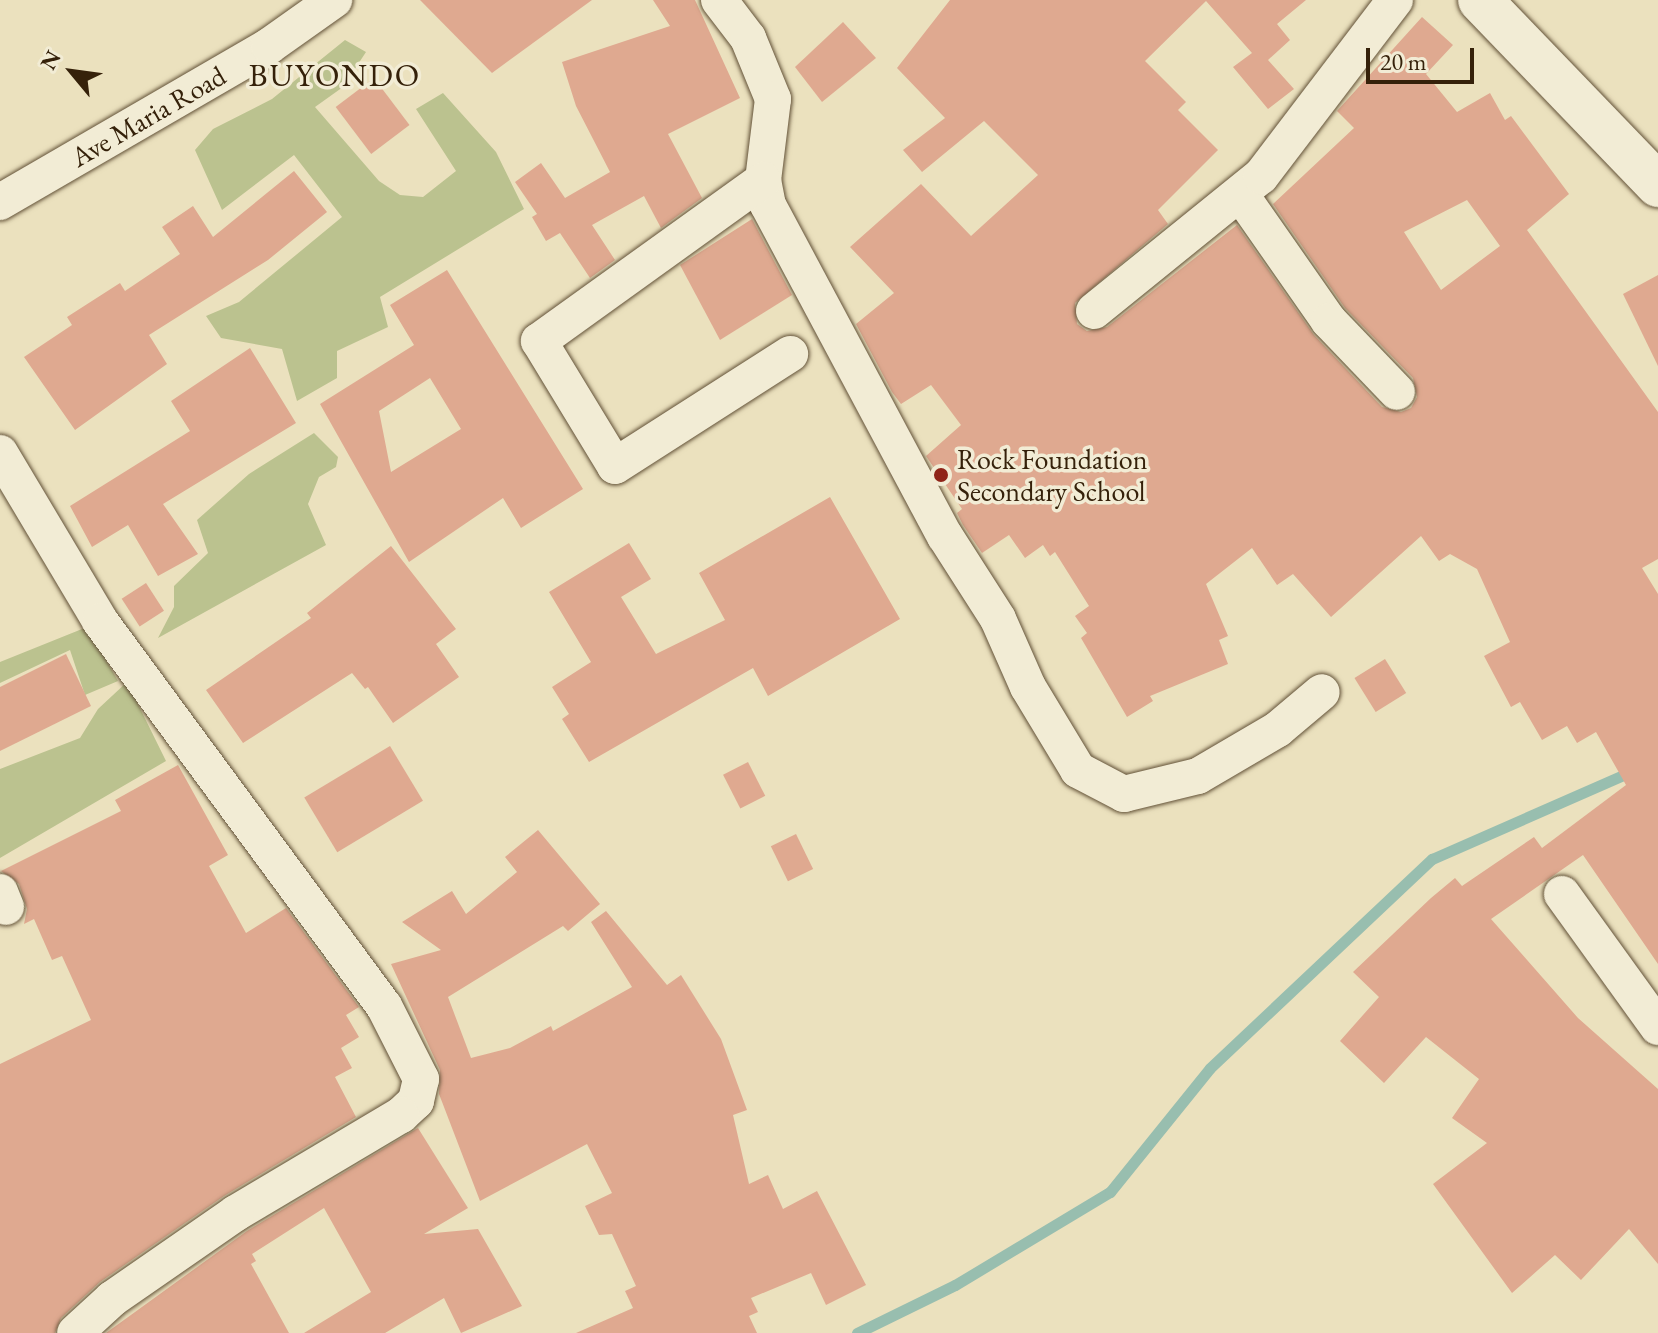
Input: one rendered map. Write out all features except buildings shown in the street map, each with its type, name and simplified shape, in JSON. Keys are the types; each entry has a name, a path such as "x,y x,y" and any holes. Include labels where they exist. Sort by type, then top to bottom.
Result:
{"main road":[{"path":"1480,0 1658,185"}],"street":[{"name":"Ave Maria Road","path":"0,202 269,46 334,0"},
{"path":"719,0 748,38 773,99 763,180 768,205 945,536 998,619 1028,687 1078,770 1124,794 1198,776 1278,729 1322,692"},
{"path":"1094,311 1241,195 1272,163 1395,0"},
{"path":"763,180 539,341 615,466 790,354"},
{"path":"1241,195 1329,321 1397,392"},
{"path":"0,453 100,621 384,1006 421,1079 416,1101 401,1115 236,1213 112,1299 75,1333"},
{"path":"1562,894 1658,1027"}],"green space":[{"path":"345,40 366,52 343,87 315,107 379,181 400,195 423,197 456,171 416,109 443,93 496,152 524,209 380,297 388,327 337,351 337,378 297,401 282,349 221,338 206,316 239,302 342,217 294,155 222,210 195,150 213,129 272,99"},
{"path":"314,433 338,457 336,467 319,477 308,504 326,545 158,638 174,607 174,586 208,553 197,520 249,474"},
{"path":"87,627 118,681 85,695 70,650 0,683 0,662"},
{"path":"127,682 166,761 0,858 0,769 80,738 98,709"}],"waterway":[{"path":"857,1333 955,1285 1110,1192 1210,1068 1432,859 1658,760"}],"place":[{"name":"Rock Foundation Secondary School","path":"941,475"}],"district":[{"name":"BUYONDO","path":"335,75"}]}
